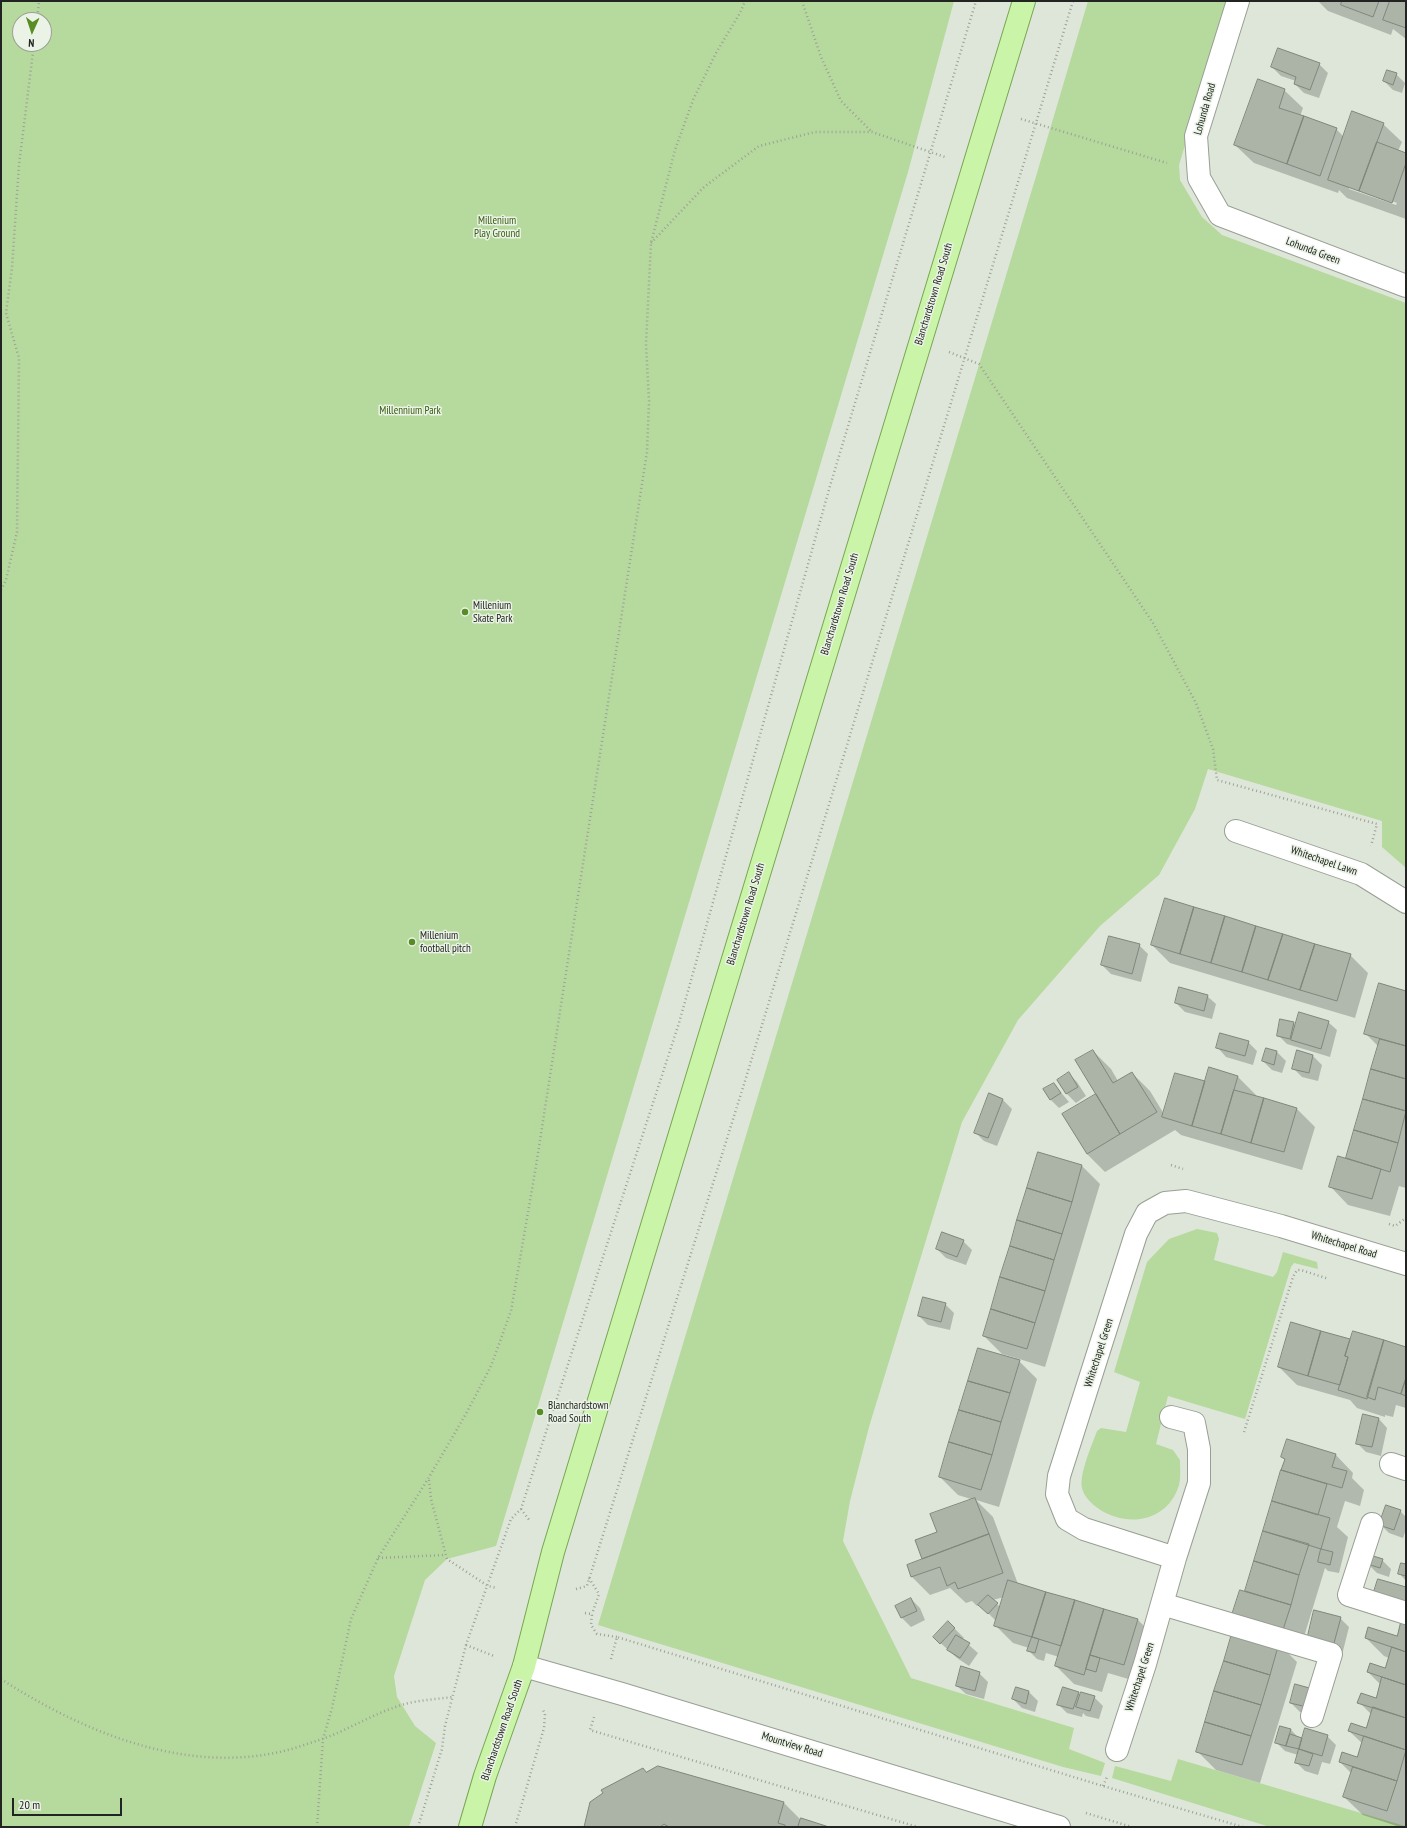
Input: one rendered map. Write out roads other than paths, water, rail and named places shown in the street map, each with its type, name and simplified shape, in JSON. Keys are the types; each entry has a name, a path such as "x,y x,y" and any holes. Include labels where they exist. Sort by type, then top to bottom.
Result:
{"main road":[{"name":"Blanchardstown Road South","path":"470,1827 485,1776 524,1666 553,1552 1024,1"}],"street":[{"name":"Lohunda Road","path":"1220,215 1199,178 1196,136 1238,1"},
{"name":"Lohunda Green","path":"1220,215 1406,286"},
{"name":"Whitechapel Lawn","path":"1236,831 1361,874 1406,902"},
{"name":"Whitechapel Green","path":"1175,1558 1084,1529 1067,1519 1057,1494 1059,1476 1136,1234 1147,1213 1165,1203 1186,1201 1281,1226"},
{"name":"Whitechapel Road","path":"1281,1226 1406,1264"},
{"name":"Whitechapel Green","path":"1117,1750 1199,1483 1199,1449 1194,1423 1171,1417"},
{"path":"1372,1524 1349,1595 1406,1613"},
{"path":"1162,1604 1331,1654 1312,1716"},
{"name":"Mountview Road","path":"524,1666 622,1694 1059,1827"}],"place":[{"name":"Millenium Skate Park","path":"465,612"},
{"name":"Millenium football pitch","path":"412,942"},
{"name":"Blanchardstown Road South","path":"540,1412"}],"park label":[{"name":"Millenium Play Ground","path":"497,227"},
{"name":"Millennium Park","path":"410,411"}]}
